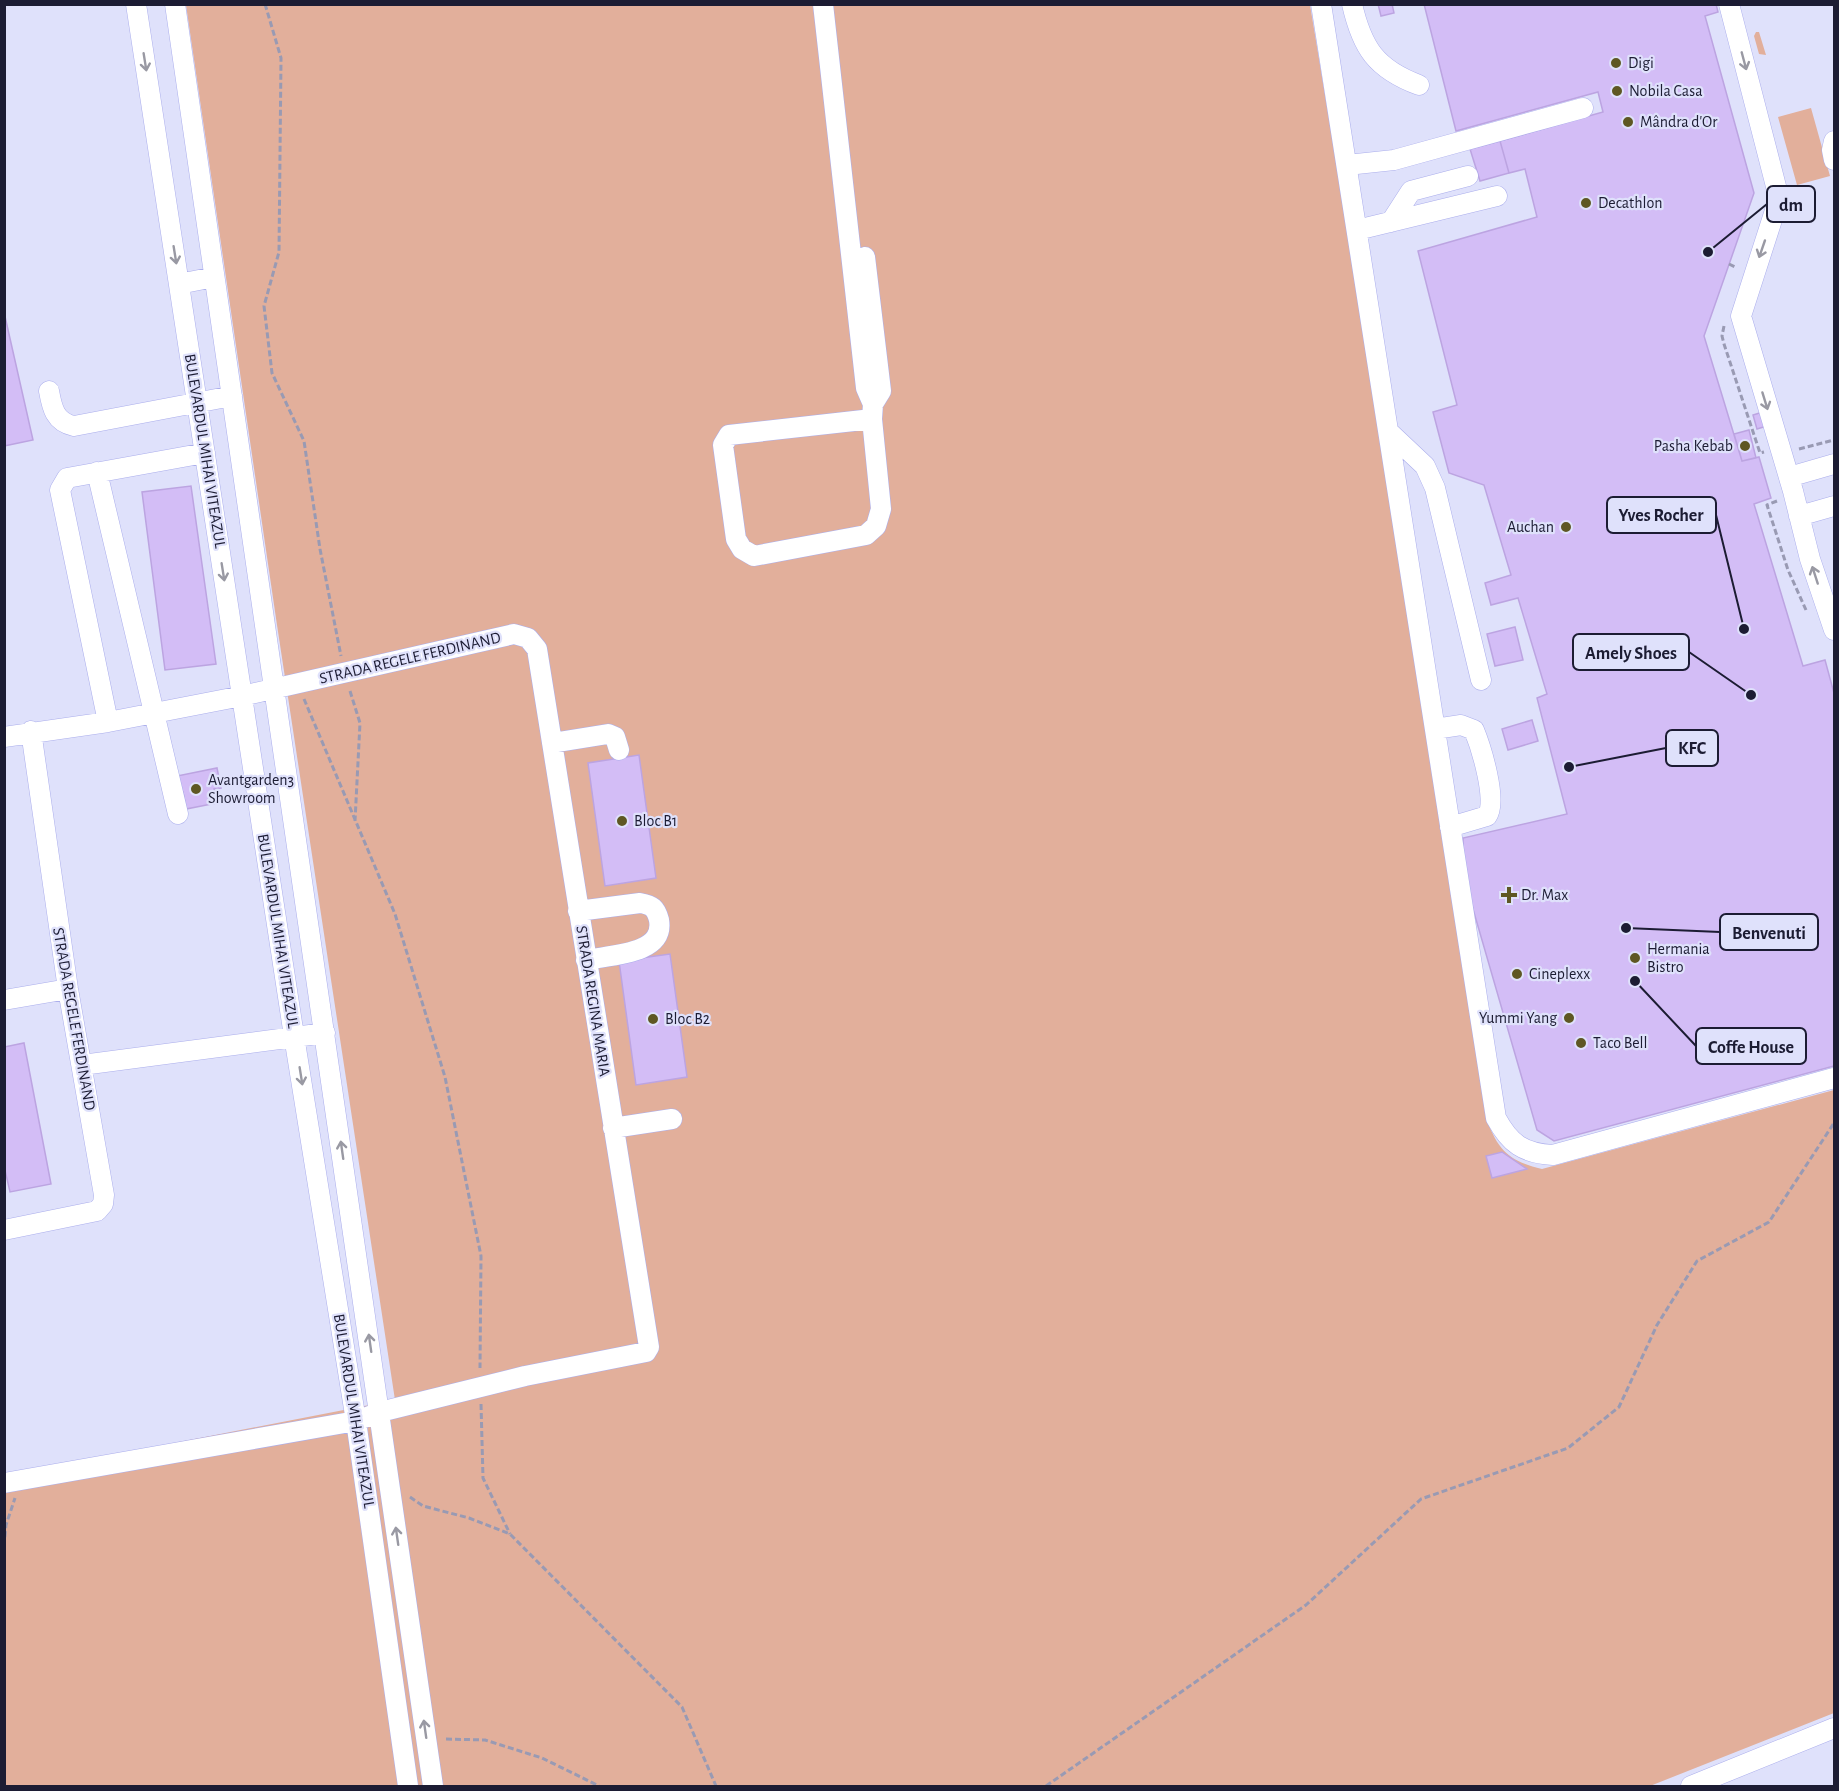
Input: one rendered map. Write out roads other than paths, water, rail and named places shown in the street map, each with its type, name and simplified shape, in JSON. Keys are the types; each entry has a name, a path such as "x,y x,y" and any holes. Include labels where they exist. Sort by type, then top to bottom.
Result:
{"street":[{"name":"BULEVARDUL MIHAI VITEAZUL","path":"136,4 294,1036 356,1421 408,1786"},
{"name":"BULEVARDUL MIHAI VITEAZUL","path":"175,4 434,1786"},
{"path":"823,4 866,388 872,412 881,509 876,526 866,535 754,556 742,549 736,539 723,445 729,435 872,412"},
{"path":"835,4 881,391 872,412"},
{"path":"1322,4 1391,434 1496,1118 1507,1138 1519,1146 1535,1154 1553,1155 1834,1078"},
{"path":"1352,4 1362,40 1376,60 1393,75 1419,85"},
{"path":"1729,4 1779,198 1740,316 1789,477 1810,559 1834,630"},
{"path":"1347,165 1394,159 1582,108"},
{"path":"1834,141 1832,150 1834,160"},
{"path":"1391,222 1404,197 1411,191 1468,176"},
{"path":"1357,230 1497,196"},
{"path":"179,284 214,278"},
{"path":"49,391 52,409 58,419 74,426 232,396"},
{"path":"1391,434 1425,466 1435,488 1481,680"},
{"path":"108,722 60,490 67,478 205,453"},
{"path":"1789,477 1834,464"},
{"path":"98,472 178,814"},
{"path":"1799,516 1834,506"},
{"name":"STRADA REGELE FERDINAND","path":"4,736 108,722 274,690 514,634 528,639 537,649"},
{"name":"STRADA REGINA MARIA","path":"380,1412 646,1352 649,1347 537,649"},
{"path":"1435,729 1461,725 1474,730 1481,748 1491,802 1487,816 1450,827"},
{"name":"STRADA REGELE FERDINAND","path":"4,1230 97,1210 103,1204 104,1195 68,989 31,731"},
{"path":"552,743 608,734 615,737 619,750"},
{"path":"578,911 640,903 649,905 657,911 659,935 652,944 641,949 586,960"},
{"path":"4,1000 68,989"},
{"path":"82,1065 324,1033"},
{"path":"613,1128 672,1119"},
{"path":"13,1481 356,1421 380,1412"},
{"path":"1691,1786 1834,1728"},
{"path":"404,1762 429,1757"}],"place":[{"name":"Digi","path":"1616,63"},
{"name":"Nobila Casa","path":"1617,91"},
{"name":"Mândra d'Or","path":"1628,122"},
{"name":"Decathlon","path":"1586,203"},
{"name":"dm","path":"1708,252"},
{"name":"Pasha Kebab","path":"1745,446"},
{"name":"Auchan","path":"1566,527"},
{"name":"Yves Rocher","path":"1744,629"},
{"name":"Amely Shoes","path":"1751,695"},
{"name":"KFC","path":"1569,767"},
{"name":"Avantgarden3 Showroom","path":"196,789"},
{"name":"Bloc B1","path":"622,821"},
{"name":"Dr. Max","path":"1509,895"},
{"name":"Benvenuti","path":"1626,928"},
{"name":"Hermania Bistro","path":"1635,958"},
{"name":"Cineplexx","path":"1517,974"},
{"name":"Coffe House","path":"1635,981"},
{"name":"Yummi Yang","path":"1569,1018"},
{"name":"Bloc B2","path":"653,1019"},
{"name":"Taco Bell","path":"1581,1043"}]}
